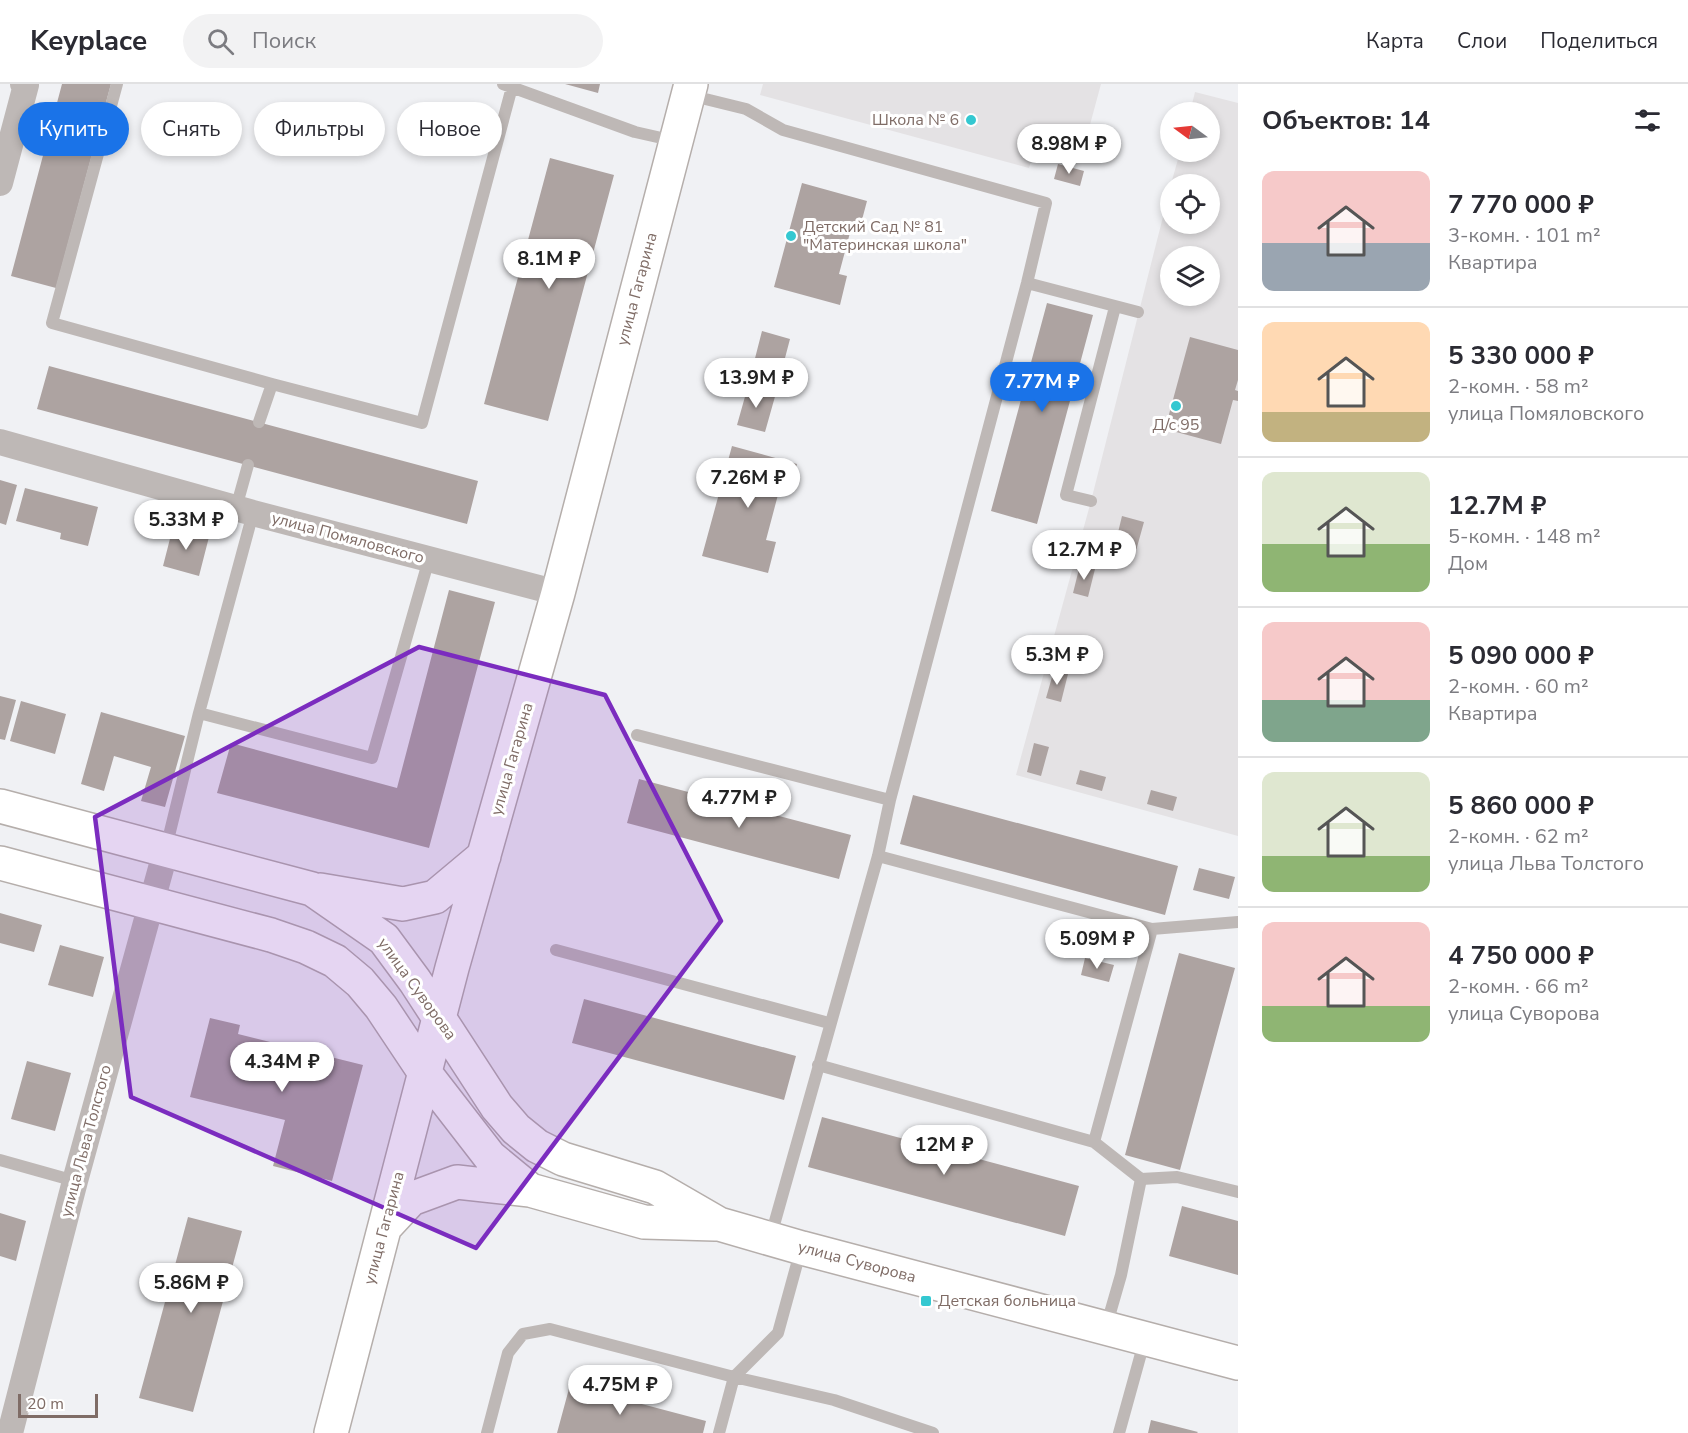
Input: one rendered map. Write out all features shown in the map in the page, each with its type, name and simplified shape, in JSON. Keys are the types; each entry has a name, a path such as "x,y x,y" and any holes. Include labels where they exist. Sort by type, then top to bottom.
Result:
{"main road":[{"name":"улица Гагарина","path":"331,1433 439,1018 558,593 690,89"},
{"name":"улица Суворова","path":"0,806 312,889 384,939 415,981 497,1107 516,1129 537,1146 563,1160 655,1187 719,1224 1238,1363"},
{"path":"312,889 403,904 435,897 484,856"},
{"name":"улица Суворова","path":"0,863 271,935 306,947 335,961 360,982 381,1007 425,1073 490,1157 530,1190"},
{"name":"улица Суворова","path":"383,1229 411,1199 457,1182 530,1190 644,1222 719,1224"}],"street":[{"path":"0,183 25,84"},
{"name":"улица Помяловского","path":"0,442 244,510 558,593"},
{"name":"улица Льва Толстого","path":"10,1433 75,1180 166,850"}],"lane":[{"path":"117,84 52,323 422,423 508,85 635,132 676,141"},
{"path":"690,89 746,109 783,130 1046,203 1028,283 890,800 878,856 829,1023 770,1239"},
{"path":"1028,283 1138,312"},
{"path":"1091,501 1066,495 1115,307"},
{"path":"259,422 272,384"},
{"path":"166,850 244,510 248,465"},
{"path":"199,713 372,758 429,559"},
{"path":"637,735 890,800"},
{"path":"878,856 1152,929 1238,922"},
{"path":"1094,1142 1152,929"},
{"path":"556,950 829,1023"},
{"path":"818,1065 1094,1142 1141,1179 1177,1177 1238,1192"},
{"path":"0,1160 75,1180"},
{"path":"1106,1328 1121,1275 1141,1179"},
{"path":"719,1433 734,1377 778,1334 802,1248"},
{"path":"487,1433 508,1353 523,1334 550,1329 734,1377 834,1400 933,1433"},
{"path":"1119,1433 1145,1339"}],"highlighted area":[{"path":"419,647 605,695 721,921 476,1248 131,1097 95,817"}],"shaded area":[{"name":"Школа № 6","path":"763,84 1101,84 1081,158 1036,145 1029,168 760,95"},
{"name":"Д/с 95","path":"1195,92 1238,103 1238,836 1016,775 1091,501 1160,228 1160,234 1220,234 1220,174 1174,174 1177,162 1220,162 1220,102 1192,102"}],"building":[{"path":"62,84 111,84 106,102 57,102"},
{"path":"565,84 600,84 598,93"},
{"path":"43,156 92,156 56,288 11,276"},
{"path":"550,158 614,175 548,421 484,404"},
{"path":"1058,164 1084,171 1080,186 1054,179"},
{"path":"802,183 867,201 859,231 851,229 839,274 847,276 840,305 774,287"},
{"path":"1047,303 1093,315 1037,524 991,511"},
{"path":"762,331 790,339 780,377 752,370"},
{"path":"1190,337 1238,350 1238,380 1235,390 1238,391 1238,401 1233,400 1221,444 1165,429"},
{"path":"49,366 478,481 467,524 37,409"},
{"path":"748,386 776,393 765,432 737,425"},
{"path":"732,446 797,464 789,494 779,491 766,540 776,542 768,573 702,556"},
{"path":"0,480 17,485 6,525 0,523"},
{"path":"25,488 98,507 88,546 60,539 61,533 16,521"},
{"path":"1122,516 1144,522 1134,558 1113,553"},
{"path":"173,527 209,537 199,576 163,566"},
{"path":"1080,565 1095,569 1088,597 1073,593"},
{"path":"449,590 495,602 429,848 217,793 231,743 397,788"},
{"path":"1054,670 1068,674 1061,702 1046,698"},
{"path":"0,696 16,700 5,740 0,739"},
{"path":"21,701 66,714 55,754 10,741"},
{"path":"101,712 185,736 165,807 141,801 151,767 114,756 104,791 81,784"},
{"path":"1034,743 1049,747 1041,776 1027,772"},
{"path":"1080,770 1106,777 1102,791 1076,784"},
{"path":"639,779 851,835 839,879 627,823"},
{"path":"1151,790 1177,797 1173,811 1147,804"},
{"path":"913,795 1178,866 1165,915 900,844"},
{"path":"1199,868 1235,877 1229,899 1193,890"},
{"path":"0,913 42,925 34,952 0,943"},
{"path":"60,945 104,957 93,997 48,985"},
{"path":"1179,953 1235,968 1180,1170 1125,1155"},
{"path":"1085,958 1114,965 1109,982 1081,975"},
{"path":"584,999 796,1056 784,1100 572,1043"},
{"path":"210,1018 240,1025 238,1034 363,1065 332,1181 273,1166 285,1120 190,1097"},
{"path":"27,1061 71,1073 55,1131 11,1119"},
{"path":"822,1117 1079,1186 1065,1236 808,1167"},
{"path":"1182,1206 1238,1221 1238,1275 1169,1256"},
{"path":"0,1213 26,1221 16,1261 0,1256"},
{"path":"188,1217 242,1231 193,1412 139,1398"},
{"path":"570,1385 706,1421 703,1433 557,1433"},
{"path":"1151,1420 1198,1432 1148,1433"}],"place":[{"name":"Школа № 6","path":"971,120"},
{"name":"Детский Сад № 81 \"Материнская школа\"","path":"791,236"},
{"name":"Д/с 95","path":"1176,406"},
{"name":"Детская больница","path":"926,1301"}]}
